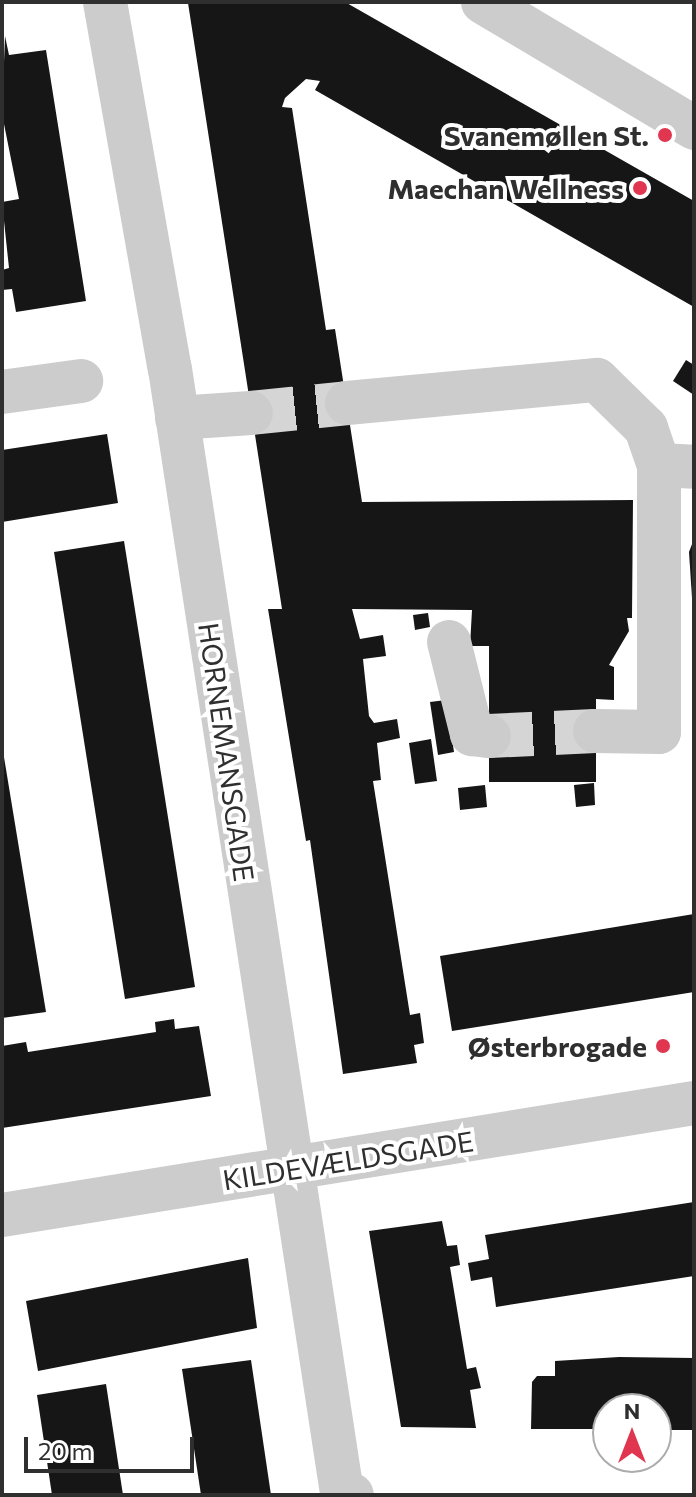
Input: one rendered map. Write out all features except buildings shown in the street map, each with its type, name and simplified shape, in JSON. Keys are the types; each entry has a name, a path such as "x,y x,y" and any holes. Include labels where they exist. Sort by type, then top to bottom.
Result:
{"street":[{"name":"HORNEMANSGADE","path":"105,2 177,418 289,1170 342,1493 352,1495"},
{"path":"483,2 694,128"},
{"path":"347,403 597,380 646,428 677,466 659,732 595,731"},
{"path":"2,392 81,381"},
{"path":"177,418 251,413"},
{"path":"449,642 472,734 489,736"},
{"name":"KILDEVÆLDSGADE","path":"2,1215 694,1103"}],"tunnel":[{"path":"251,413 347,403"},
{"path":"489,736 595,731"}],"place":[{"name":"Svanemøllen St.","path":"665,135"},
{"name":"Maechan Wellness","path":"640,188"},
{"name":"Østerbrogade","path":"663,1046"}]}
